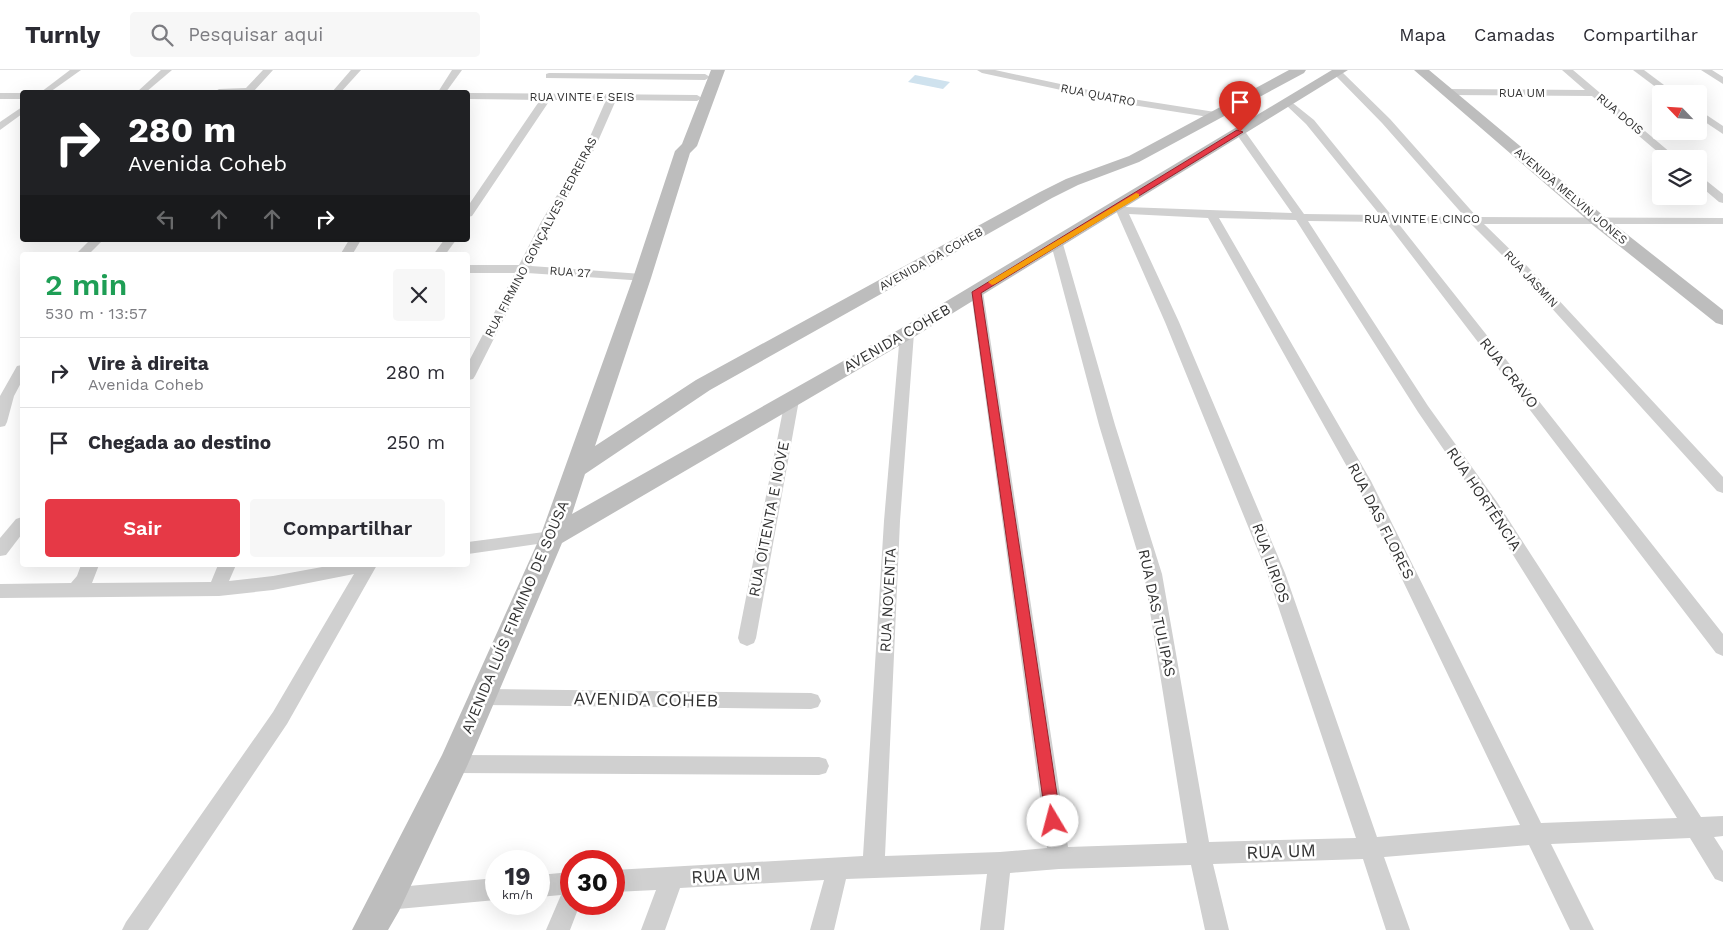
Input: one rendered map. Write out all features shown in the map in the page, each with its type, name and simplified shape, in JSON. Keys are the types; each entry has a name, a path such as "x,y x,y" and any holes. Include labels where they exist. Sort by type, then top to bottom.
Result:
{"main road":[{"name":"AVENIDA DA COHEB","path":"575,470 703,385 1046,194 1134,159 1299,70"},
{"name":"AVENIDA MELVIN JONES","path":"1420,70 1599,221 1723,319"},
{"name":"AVENIDA COHEB","path":"552,537 908,333 1120,208 1340,71"},
{"name":"AVENIDA LUÍS FIRMINO DE SOUSA","path":"682,151 679,145 711,72"},
{"name":"AVENIDA LUÍS FIRMINO DE SOUSA","path":"369,930 387,899 453,764 552,537 642,278 682,151 689,146 711,72"}],"street":[{"path":"48,90 76,70"},
{"path":"143,90 167,70"},
{"path":"250,90 268,70"},
{"path":"338,90 356,70"},
{"path":"443,90 457,70"},
{"name":"RUA QUATRO","path":"982,70 1054,82 1126,101 1215,115"},
{"name":"RUA DOIS","path":"1567,70 1662,150"},
{"path":"1638,70 1659,85"},
{"path":"1706,70 1723,81"},
{"name":"RUA JASMIN","path":"1340,71 1473,219 1524,270 1723,487"},
{"path":"549,76 711,72"},
{"name":"RUA UM","path":"1448,92 1595,94"},
{"path":"0,96 20,96"},
{"name":"RUA VINTE E SEIS","path":"470,96 698,98"},
{"path":"470,211 547,97"},
{"name":"RUA FIRMINO GONÇALVES PEDREIRAS","path":"470,372 547,222 590,148 612,98"},
{"name":"RUA CRAVO","path":"1289,103 1310,122 1389,219 1723,648"},
{"path":"0,127 20,112"},
{"path":"1708,120 1723,131"},
{"name":"RUA HORTÊNCIA","path":"1240,132 1300,217 1423,409 1496,514 1723,871"},
{"path":"1707,187 1723,200"},
{"name":"RUA VINTE E CINCO","path":"1120,208 1212,215 1389,219 1723,221"},
{"name":"RUA LIRIOS","path":"1120,208 1172,322 1256,520 1276,573 1398,930"},
{"name":"RUA DAS FLORES","path":"1212,215 1363,481 1536,834"},
{"path":"84,252 95,242"},
{"name":"RUA DAS TULIPAS","path":"1056,244 1107,425 1152,574 1200,855 1217,930"},
{"name":"RUA 27","path":"470,269 523,269 642,278"},
{"path":"976,292 1059,858"},
{"name":"RUA NOVENTA","path":"873,867 892,521 908,333"},
{"path":"0,422 7,396 20,373"},
{"name":"RUA OITENTA E NOVE","path":"747,638 792,400"},
{"path":"0,550 20,525"},
{"path":"470,548 552,537"},
{"path":"76,590 85,579 89,567"},
{"path":"219,589 220,579 226,567"},
{"path":"0,591 96,589 108,592 246,588 354,567"},
{"path":"134,930 280,718 367,567"},
{"name":"AVENIDA COHEB","path":"481,697 812,701"},
{"path":"453,764 819,766"},
{"name":"RUA UM","path":"625,880 838,868 1000,863 1059,858 1200,855 1369,848 1536,834 1723,826"},
{"path":"1536,834 1582,930"},
{"path":"992,930 1000,863"},
{"path":"822,930 838,868"},
{"path":"653,930 672,878"},
{"path":"387,899 485,890"},
{"path":"558,930 564,915"}],"water":[{"path":"915,75 950,82 943,89 908,82"}],"slow traffic":[{"path":"992,282 1136,195"}],"route":[{"path":"1053,821 976,292 1120,206 1166,176 1210,152 1240,132"}]}
